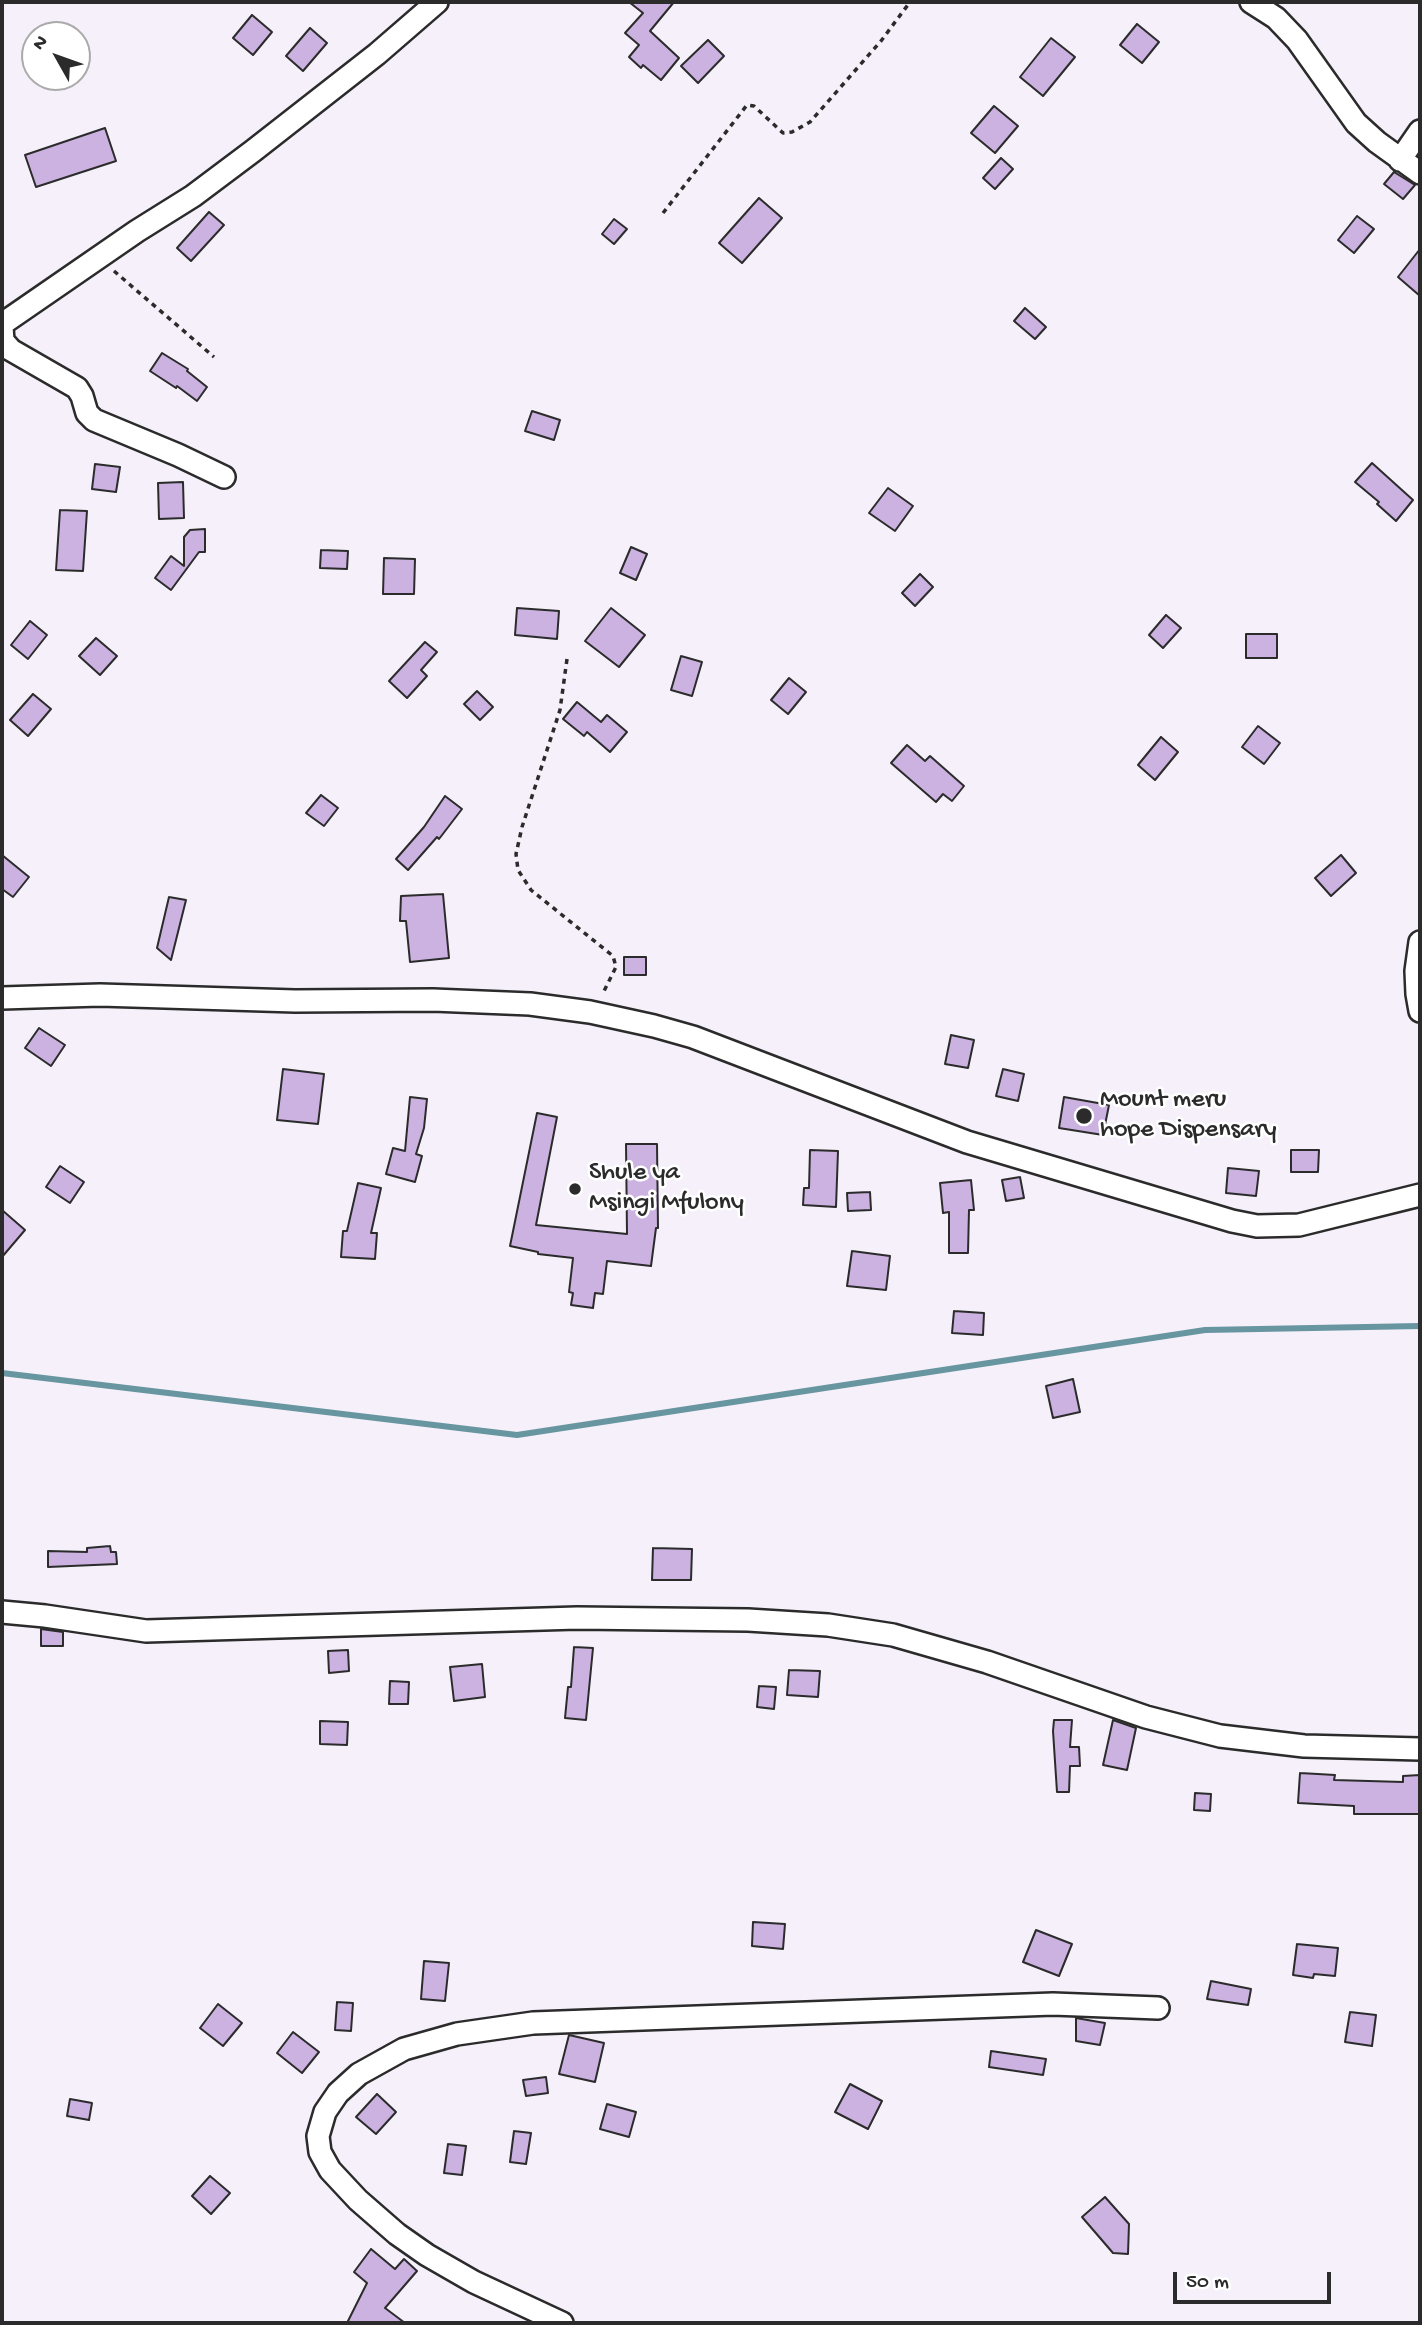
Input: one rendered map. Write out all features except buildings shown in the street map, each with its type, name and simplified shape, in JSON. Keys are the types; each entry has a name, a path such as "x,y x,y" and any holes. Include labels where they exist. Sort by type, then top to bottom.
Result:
{"street":[{"path":"223,477 94,420 87,413 77,388 11,350 3,341 2,326 29,303 193,196 313,106 436,2"},
{"path":"1251,2 1267,11 1297,40 1356,123 1420,173"},
{"path":"1400,160 1420,131"},
{"path":"1420,942 1416,994 1420,1011"},
{"path":"2,998 100,995 295,1001 433,1000 530,1004 590,1012 693,1037 967,1142 1232,1221 1257,1226 1298,1225 1420,1195"},
{"path":"2,1612 56,1617 146,1631 577,1618 748,1619 828,1625 893,1635 987,1662 1146,1717 1210,1734 1294,1745 1420,1749"},
{"path":"562,2323 474,2282 427,2255 397,2234 358,2200 330,2170 320,2152 318,2136 325,2112 338,2093 359,2074 404,2049 457,2034 533,2023 1053,2004 1158,2008"}],"path":[{"path":"663,213 747,105 754,106 783,133 792,132 810,122 881,41 910,2"},
{"path":"99,257 214,357"},
{"path":"567,659 560,710 522,827 516,854 518,870 531,890 613,956 616,967 611,980 590,1012"}],"waterway":[{"path":"2,1373 517,1435 1205,1330 1420,1326"}],"place":[{"name":"Mount meru hope Dispensary","path":"1084,1116"},
{"name":"Shule ya Msingi Mfulony","path":"575,1189"}]}
